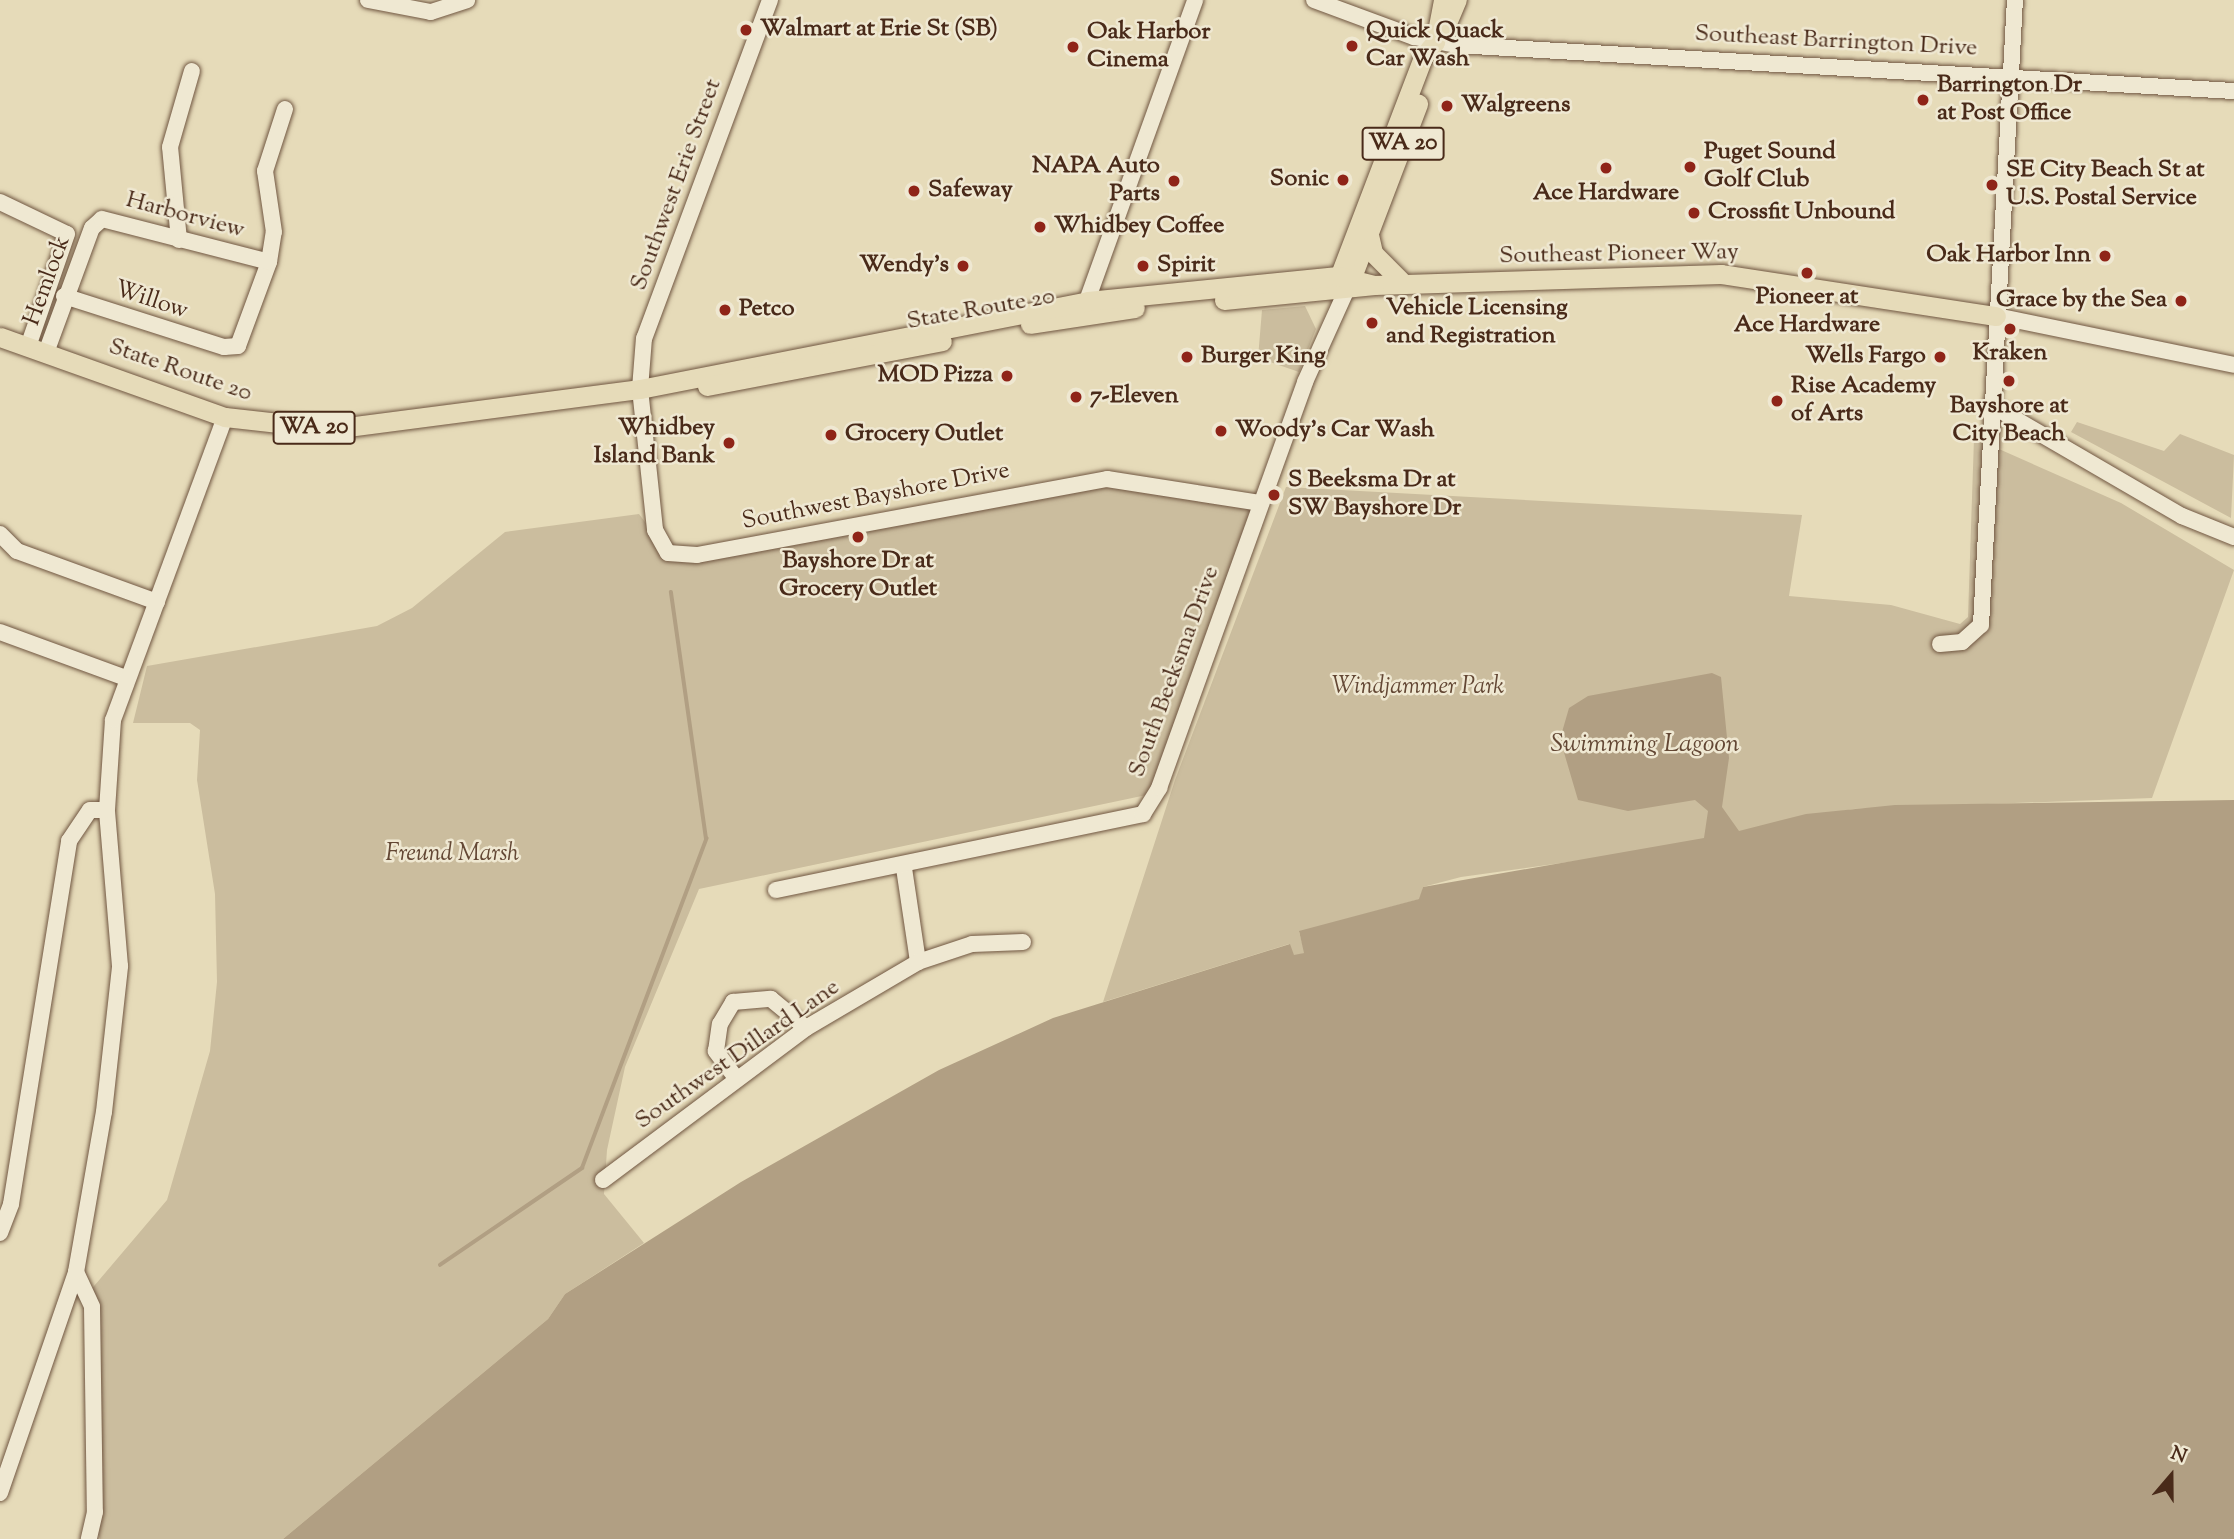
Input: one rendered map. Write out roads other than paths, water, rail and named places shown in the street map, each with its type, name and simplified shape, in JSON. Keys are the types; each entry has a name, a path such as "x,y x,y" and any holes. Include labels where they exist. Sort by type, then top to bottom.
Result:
{"main road":[{"name":"WA 20","path":"1343,283 1369,235 1429,77 1443,0"},
{"name":"WA 20","path":"1343,283 1423,57 1435,42 1457,0"},
{"path":"1369,235 1373,253 1404,284"},
{"name":"Southeast Pioneer Way","path":"1343,283 1374,285 1721,274 1996,316"},
{"name":"State Route 20","path":"640,389 693,388 1075,317 1343,283"},
{"name":"WA 20","path":"1088,301 1343,283"},
{"name":"State Route 20","path":"0,337 38,347 225,417 332,429 640,389 1088,301"}],"street":[{"path":"368,0 431,12 467,0"},
{"name":"Southwest Erie Street","path":"640,389 644,338 770,0"},
{"path":"1075,317 1088,301 1195,0"},
{"name":"Southeast Barrington Drive","path":"1314,0 1435,42 2011,74 2234,90"},
{"path":"1940,644 1962,642 1981,625 2015,0"},
{"path":"179,240 170,148 192,71"},
{"path":"269,262 274,232 265,171 285,109"},
{"path":"0,202 68,234 38,347"},
{"name":"Harborview","path":"92,228 112,218 179,240 269,262"},
{"name":"Hemlock","path":"38,347 64,296 92,228"},
{"name":"Willow","path":"64,296 224,347 241,341 269,262"},
{"name":"South Beeksma Drive","path":"776,890 904,868 1143,814 1159,788 1343,283"},
{"name":"Southeast Pioneer Way","path":"1996,316 2234,365"},
{"name":"Southwest Bayshore Drive","path":"640,389 655,530 660,546 675,555 1107,479 1261,503"},
{"path":"1991,405 2182,516 2234,537"},
{"path":"0,1493 76,1272 104,1112 120,966 108,815 113,720 126,678 225,417"},
{"path":"0,534 17,551 157,602"},
{"path":"0,632 126,678"},
{"path":"0,1233 11,1204 68,841 79,819 108,815"},
{"path":"904,868 918,962"},
{"name":"Southwest Dillard Lane","path":"603,1180 806,1028 918,962 972,944 1023,942"},
{"path":"736,1078 716,1051 720,1024 733,1002 771,999 806,1028"},
{"path":"76,1272 92,1307 95,1513 89,1539"}],"water":[{"name":"Swimming Lagoon","path":"1712,673 1721,677 1729,758 1722,807 1739,831 1806,814 1895,805 2234,800 2234,1539 283,1539 548,1319 565,1294 741,1182 939,1070 1053,1018 1290,944 1294,955 1304,953 1299,931 1419,899 1423,887 1704,838 1708,811 1695,800 1628,811 1578,800 1560,739 1569,708 1588,696"}],"waterway":[{"path":"440,1265 582,1168 706,839 671,592"}],"place":[{"name":"Walmart at Erie St (SB)","path":"746,30"},
{"name":"Quick Quack Car Wash","path":"1352,46"},
{"name":"Oak Harbor Cinema","path":"1073,47"},
{"name":"Barrington Dr at Post Office","path":"1923,100"},
{"name":"Walgreens","path":"1447,106"},
{"name":"Puget Sound Golf Club","path":"1690,167"},
{"name":"Ace Hardware","path":"1606,168"},
{"name":"Sonic","path":"1343,180"},
{"name":"NAPA Auto Parts","path":"1174,181"},
{"name":"SE City Beach St at U.S. Postal Service","path":"1992,185"},
{"name":"Safeway","path":"914,191"},
{"name":"Crossfit Unbound","path":"1694,213"},
{"name":"Whidbey Coffee","path":"1040,227"},
{"name":"Oak Harbor Inn","path":"2105,256"},
{"name":"Wendy's","path":"963,266"},
{"name":"Spirit","path":"1143,266"},
{"name":"Pioneer at Ace Hardware","path":"1807,273"},
{"name":"Grace by the Sea","path":"2181,301"},
{"name":"Petco","path":"725,310"},
{"name":"Vehicle Licensing and Registration","path":"1372,323"},
{"name":"Kraken","path":"2010,329"},
{"name":"Burger King","path":"1187,357"},
{"name":"Wells Fargo","path":"1940,357"},
{"name":"MOD Pizza","path":"1007,376"},
{"name":"Bayshore at City Beach","path":"2009,381"},
{"name":"7-Eleven","path":"1076,397"},
{"name":"Rise Academy of Arts","path":"1777,401"},
{"name":"Woody's Car Wash","path":"1221,431"},
{"name":"Grocery Outlet","path":"831,435"},
{"name":"Whidbey Island Bank","path":"729,443"},
{"name":"S Beeksma Dr at SW Bayshore Dr","path":"1274,495"},
{"name":"Bayshore Dr at Grocery Outlet","path":"858,537"}],"park label":[{"name":"Windjammer Park","path":"1418,688"},
{"name":"Freund Marsh","path":"452,855"}]}
